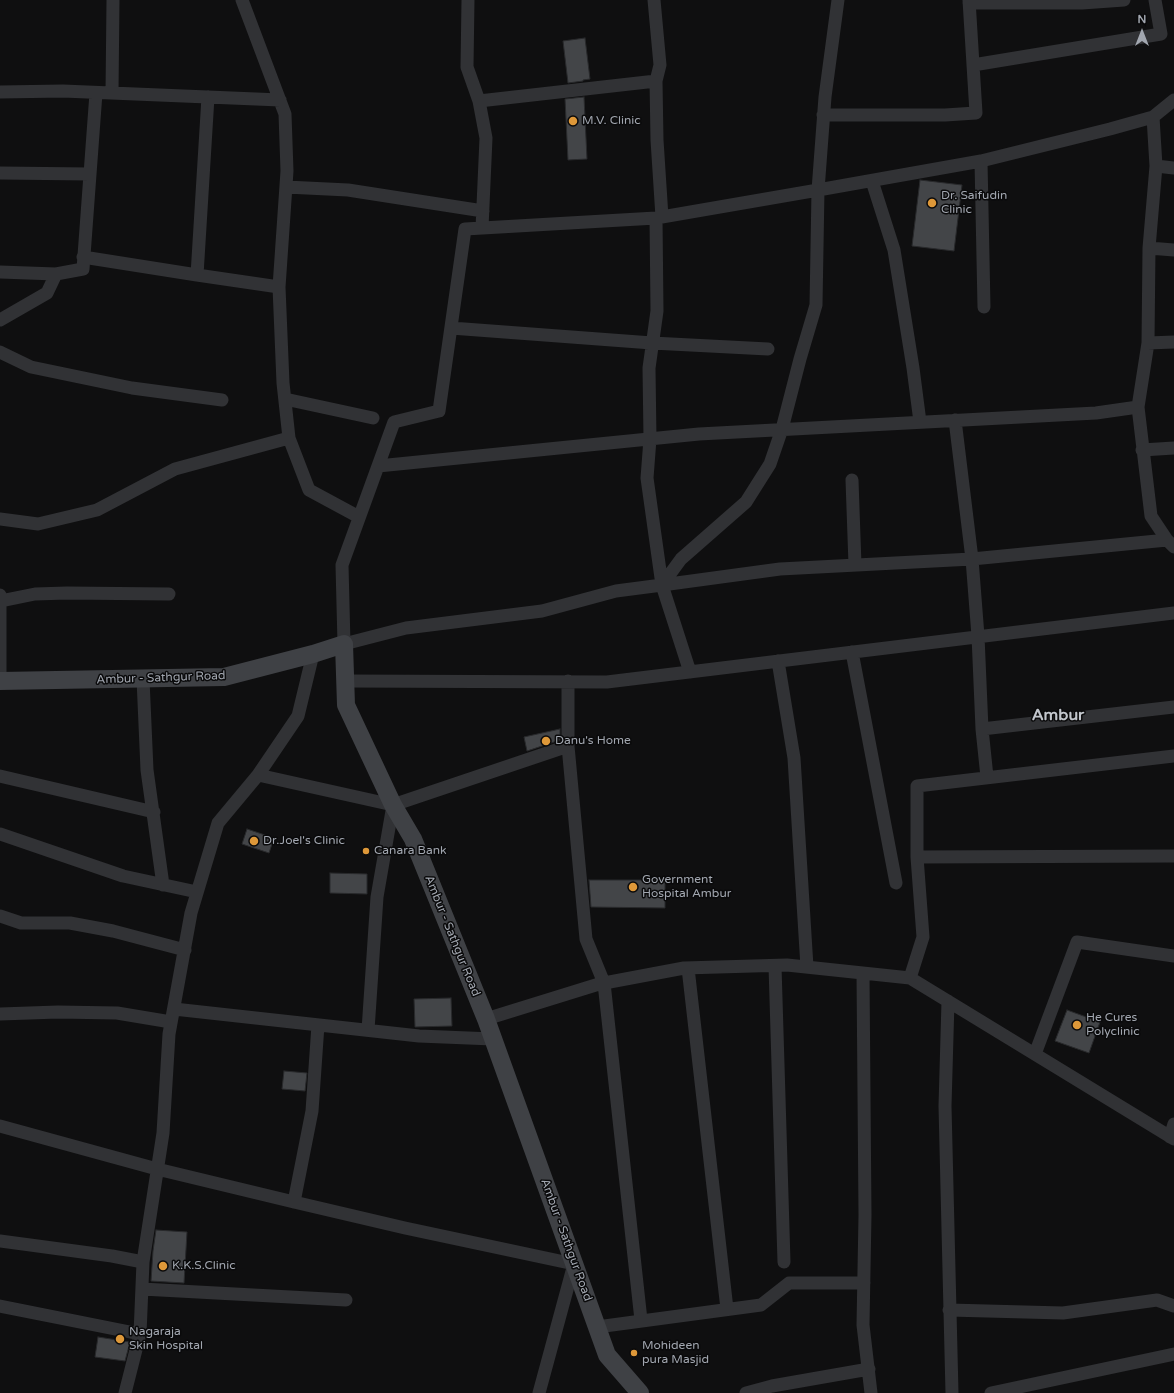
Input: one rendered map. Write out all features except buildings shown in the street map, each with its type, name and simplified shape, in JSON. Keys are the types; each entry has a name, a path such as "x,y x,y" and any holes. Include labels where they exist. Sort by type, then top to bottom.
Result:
{"main road":[{"name":"Ambur - Sathgur Road","path":"0,682 224,677 313,654 344,644 346,706 393,805 413,839 486,1019 607,1355 640,1393"}],"street":[{"path":"112,93 113,0"},
{"path":"242,0 285,114 287,171 279,287 284,399 289,438 309,490 359,517"},
{"path":"468,0 467,67 479,101 486,138 482,228"},
{"path":"654,0 660,65 656,81 659,218 657,311 649,368 650,439 647,478 662,585 690,672"},
{"path":"662,585 682,559 746,502 770,464 782,429 816,305 818,190 823,115 838,0"},
{"path":"823,115 944,115 976,113 969,1 1082,3 1124,0"},
{"path":"973,65 1161,34 1155,0"},
{"path":"479,101 656,81"},
{"path":"0,92 64,91 280,100"},
{"path":"0,272 56,274 83,269 96,92"},
{"path":"197,274 208,97"},
{"path":"1171,544 972,559 780,569 616,591 542,611 406,628 344,644 342,565 394,422 439,411 465,229 659,218 872,181 981,161 1110,129 1153,116 1174,100"},
{"path":"1153,116 1156,166 1149,248 1148,343 1138,407 1151,516 1171,544"},
{"path":"981,161 984,307"},
{"path":"1156,166 1174,168"},
{"path":"0,173 90,174"},
{"path":"872,181 894,250 920,422"},
{"path":"286,187 348,190 483,211"},
{"path":"1149,248 1174,250"},
{"path":"84,257 279,287"},
{"path":"0,320 47,293 56,274"},
{"path":"451,328 652,343 768,349"},
{"path":"1148,343 1174,342"},
{"path":"0,352 31,367 132,388 222,400"},
{"path":"284,399 373,418"},
{"path":"378,466 699,434 1096,413 1138,407"},
{"path":"954,420 972,559 978,636 982,729 987,777"},
{"path":"0,519 38,524 97,510 175,469 289,438"},
{"path":"1142,450 1174,448"},
{"path":"852,480 854,565"},
{"path":"0,682 0,598 35,594 169,594"},
{"path":"345,681 607,682 1174,613"},
{"path":"852,652 896,883"},
{"path":"125,1393 140,1334 143,1262 163,1133 170,1034 191,913 218,823 258,775 298,716 313,654"},
{"path":"778,661 794,758 807,967"},
{"path":"143,679 147,770 164,885"},
{"path":"568,682 568,746 586,939 604,982 641,1320"},
{"path":"982,729 1174,707"},
{"path":"258,775 393,805 568,746"},
{"path":"910,978 923,937 917,857 917,786 1174,756"},
{"path":"0,776 154,812"},
{"path":"368,1030 377,896 393,805"},
{"path":"0,834 123,876 198,892"},
{"path":"917,857 1174,856"},
{"path":"0,916 21,922 77,924 113,931 185,950"},
{"path":"1035,1054 1077,942 1174,956"},
{"path":"486,1019 604,982 688,968 788,965 910,978 1172,1138 1174,1124"},
{"path":"775,966 784,1262"},
{"path":"688,968 727,1309"},
{"path":"863,973 865,1215 863,1325 871,1393"},
{"path":"948,1001 944,1106 952,1393"},
{"path":"174,1008 419,1036 493,1039"},
{"path":"0,1014 58,1012 117,1013 172,1022"},
{"path":"294,1202 312,1111 318,1025"},
{"path":"0,1126 157,1169 294,1202 405,1228 574,1264 539,1393"},
{"path":"0,1241 112,1256 143,1262"},
{"path":"597,1326 762,1305 789,1283 864,1283"},
{"path":"142,1288 346,1300"},
{"path":"949,1310 1063,1313 1157,1300 1174,1306"},
{"path":"0,1306 140,1334"},
{"path":"992,1393 1174,1354"},
{"path":"746,1393 772,1386 868,1369"}],"place":[{"name":"M.V. Clinic","path":"573,121"},
{"name":"Dr. Saifudin Clinic","path":"932,203"},
{"name":"Danu's Home","path":"546,741"},
{"name":"Dr.Joel's Clinic","path":"254,841"},
{"name":"Canara Bank","path":"366,851"},
{"name":"Government Hospital Ambur","path":"633,887"},
{"name":"He Cures Polyclinic","path":"1077,1025"},
{"name":"K.K.S.Clinic","path":"163,1266"},
{"name":"Nagaraja Skin Hospital","path":"120,1339"},
{"name":"Mohideen pura Masjid","path":"634,1353"}],"district":[{"name":"Ambur","path":"1058,716"}]}
